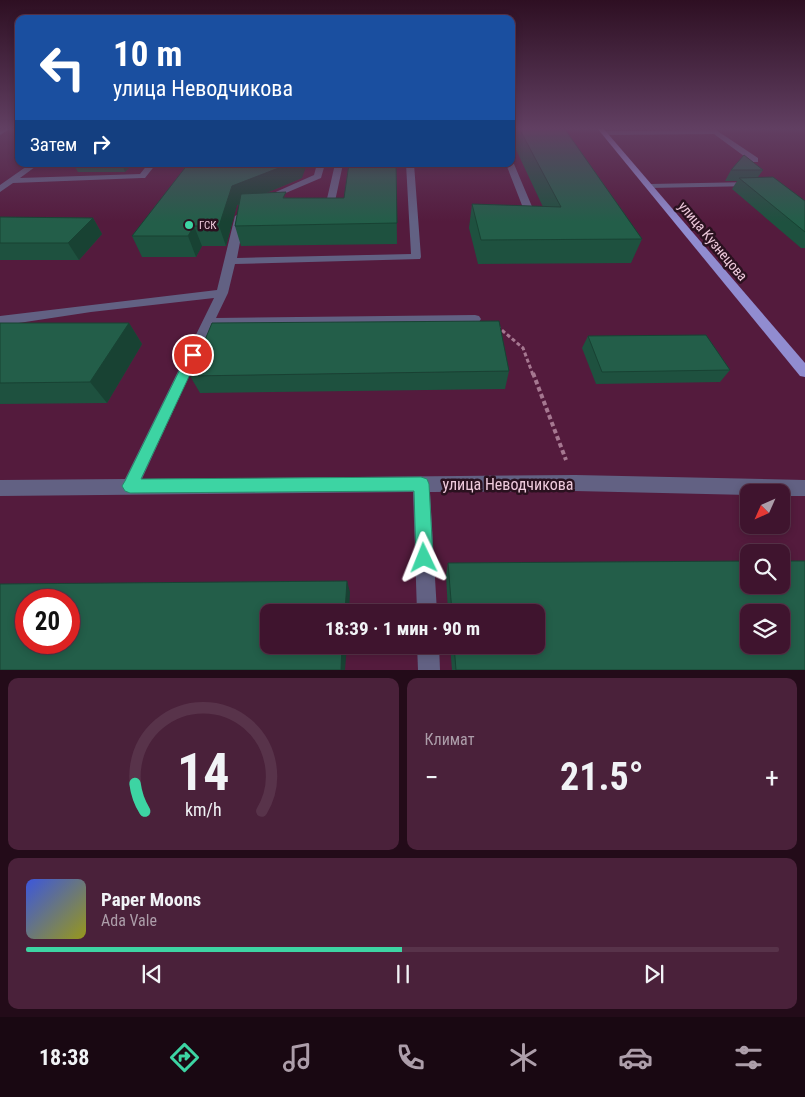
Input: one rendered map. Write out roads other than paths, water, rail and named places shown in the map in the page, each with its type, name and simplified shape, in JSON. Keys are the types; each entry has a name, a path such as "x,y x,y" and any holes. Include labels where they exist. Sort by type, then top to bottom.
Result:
{"main road":[{"name":"улица Кузнецова","path":"627,159 805,372"}],"street":[{"path":"0,189 31,167"},
{"path":"11,181 142,176 150,167"},
{"path":"271,208 260,205 318,176 320,167"},
{"path":"310,207 330,206 337,167"},
{"path":"231,261 416,257 410,167"},
{"path":"511,167 531,216 512,216"},
{"path":"649,186 758,184"},
{"path":"130,486 222,293 231,261 241,209"},
{"path":"0,320 222,293"},
{"path":"209,322 475,319"},
{"name":"улица Неводчикова","path":"0,488 575,483 805,488"},
{"path":"421,484 427,604"},
{"path":"428,654 429,670"}],"place":[{"name":"ГСК","path":"189,225"}]}
